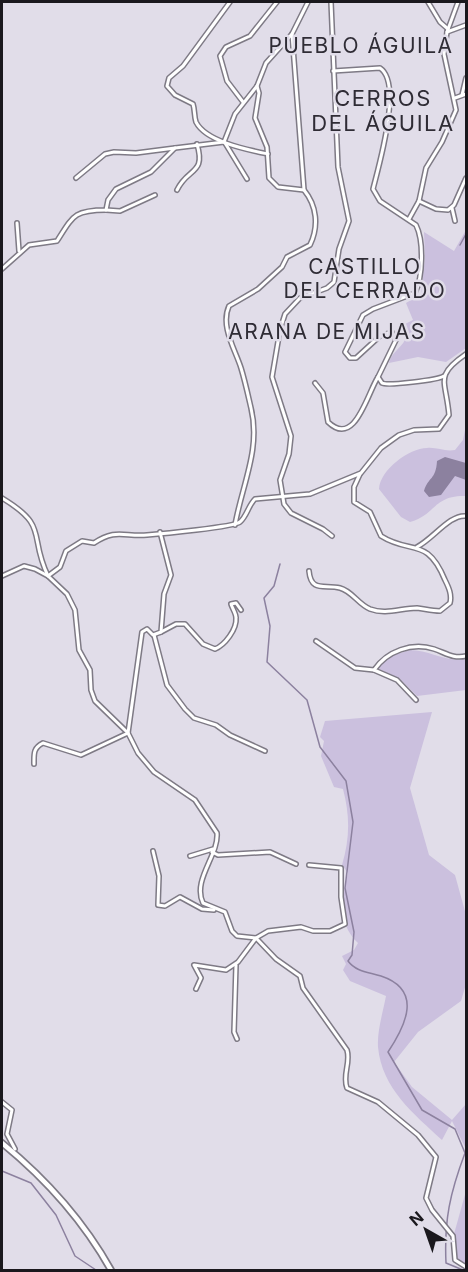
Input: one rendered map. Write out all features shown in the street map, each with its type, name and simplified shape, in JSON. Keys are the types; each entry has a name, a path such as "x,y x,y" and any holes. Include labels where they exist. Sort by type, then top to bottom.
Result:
{"street":[{"path":"230,2 183,66 167,82 169,90 193,104 195,119 201,129 236,147 268,154"},
{"path":"243,102 227,81 220,56 226,47 250,36 277,2"},
{"path":"224,142 235,114 257,86 266,63 292,34 308,2"},
{"path":"332,2 333,71 340,178 349,221 341,243 334,282 327,288 305,295 285,314 280,330 273,381 288,418 291,436 289,454 280,480 283,497 288,510 323,529 332,537"},
{"path":"428,2 447,31"},
{"path":"410,219 419,201 426,168 454,117 455,98 445,64 447,31 458,2"},
{"path":"447,31 466,25"},
{"path":"235,525 252,459 255,427 242,369 230,339 226,312 229,306 266,282 282,267 287,257 310,245 315,227 313,202 304,190 292,34"},
{"path":"315,383 323,393 328,422 334,427 344,429 356,422 396,340 394,333 385,332 356,358 348,357 344,350 363,315 373,309 410,297 416,290 420,266 419,232 416,225 380,201 373,189 388,119 390,95 385,72 380,68 333,71"},
{"path":"455,98 464,94 466,78"},
{"path":"257,86 259,93 255,118 268,154 271,182 278,187 304,190"},
{"path":"76,178 105,154 136,153 224,142"},
{"path":"224,142 247,179"},
{"path":"177,190 185,177 198,167 201,158 197,144"},
{"path":"106,210 108,200 116,189 151,172 175,148"},
{"path":"455,221 452,208 466,178"},
{"path":"2,269 19,251 38,242 57,241 66,224 80,212 120,211 155,195"},
{"path":"419,201 436,209 452,208"},
{"path":"17,223 19,251"},
{"path":"309,571 310,581 316,587 345,590 363,606 375,610 442,610 451,600 448,586 436,562 417,547 381,536 370,512 354,502 354,487 361,472 381,448 399,435 414,430 435,430 443,425 449,415 444,376 449,366 466,354"},
{"path":"378,377 388,386 410,380 436,380 444,376"},
{"path":"48,576 60,567 66,550 82,541 94,543 108,533 146,535 235,525 245,516 255,499 310,494 361,472"},
{"path":"2,498 29,516 34,524 48,576"},
{"path":"417,547 433,538 451,519 466,516"},
{"path":"160,532 171,575 164,594 161,632"},
{"path":"2,576 24,566 48,576 72,601 79,650 90,670 92,695 128,732 138,753 154,772 195,800 205,819 217,833 204,873 200,898 203,903 225,912 232,932 237,936 255,938 276,959 300,976 303,988 339,1035 349,1058 344,1079 347,1088 378,1102 418,1136 436,1157 426,1198 432,1210 453,1236 455,1260 466,1267"},
{"path":"154,635 176,624 185,624 203,644 215,649 226,641 235,624 237,617 231,604 236,603 241,610"},
{"path":"128,732 142,632 147,629 154,635 167,685 185,709 194,718 216,724 230,735 265,751"},
{"path":"316,641 355,668 374,670 397,680 416,700"},
{"path":"374,670 390,655 412,647 429,648 451,657 466,656"},
{"path":"34,764 33,753 43,743 81,755 128,732"},
{"path":"190,856 211,847 218,855 270,852 296,864"},
{"path":"153,851 159,876 158,905 165,906 180,897 202,909 216,909"},
{"path":"196,989 201,978 194,967 196,963 221,970 236,964 255,938 268,931 301,927 313,931 330,931 345,924 340,897 343,872 337,867 309,865"},
{"path":"236,964 234,1032 237,1039"},
{"path":"2,1102 12,1110 7,1134 15,1149"},
{"path":"2,1143 39,1174 61,1198 89,1233 111,1270"}],"shaded area":[{"path":"466,230 466,348 446,362 418,357 389,363 405,340 403,325 413,320 406,303 421,294 425,258 424,232 454,251"},
{"path":"466,425 466,496 447,499 419,519 410,522 401,517 379,489 384,475 397,461 420,449 455,450 463,440"},
{"path":"445,457 466,463 466,480 455,476 441,495 429,497 424,491 426,486 434,475 437,461"},
{"path":"410,650 452,659 466,659 466,690 417,696 400,679 379,669 379,666 391,656"},
{"path":"432,712 410,788 429,855 455,875 466,915 466,984 461,1001 418,1032 394,1062 412,1087 452,1120 466,1104 466,1149 452,1121 442,1140 401,1100 386,1076 378,1047 379,1028 386,996 350,981 343,970 346,964 342,956 354,950 358,943 347,927 343,910 348,873 342,865 348,836 347,808 343,789 334,787 321,756 324,741 320,737 325,721"},
{"path":"466,1191 466,1265 456,1258 454,1234"}],"waterway":[{"path":"460,245 466,234"},
{"path":"280,564 274,586 264,598 270,626 267,662 307,700 320,747 346,781 353,822 345,888 354,932 352,955 348,961 359,970 394,982 402,990 406,999 405,1020 388,1052 422,1110 455,1129 465,1153 455,1181 446,1233 446,1263 463,1270"},
{"path":"2,1171 31,1183 56,1215 75,1256 96,1270"}],"district":[{"name":"PUEBLO ÁGUILA","path":"361,46"},
{"name":"CERROS DEL ÁGUILA","path":"383,110"},
{"name":"CASTILLO DEL CERRADO","path":"365,279"},
{"name":"ARANA DE MIJAS","path":"327,332"}]}
